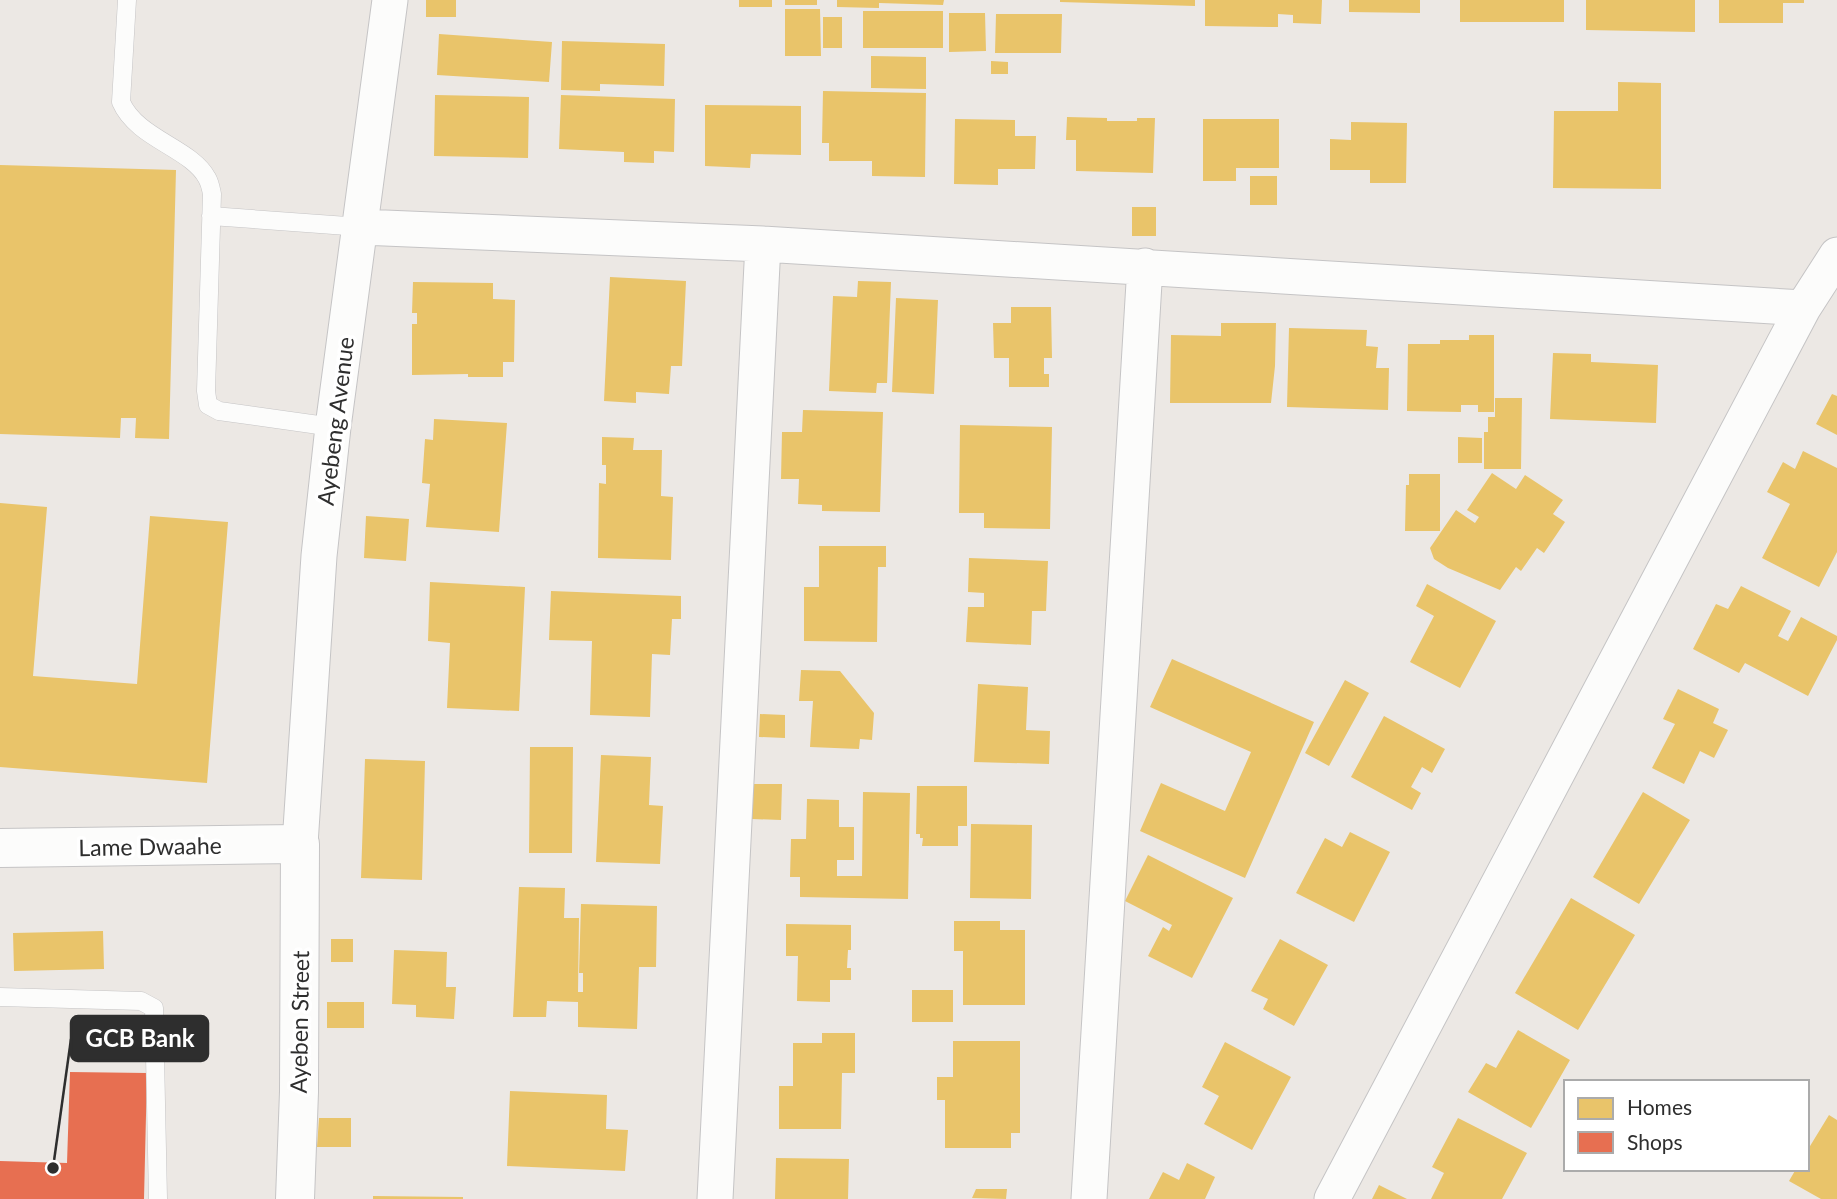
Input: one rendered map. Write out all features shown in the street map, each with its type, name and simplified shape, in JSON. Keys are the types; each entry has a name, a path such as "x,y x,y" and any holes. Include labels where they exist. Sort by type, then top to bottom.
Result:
{"street":[{"name":"Ayebeng Avenue","path":"300,844 319,556 333,427 362,227 390,0"},
{"path":"362,227 763,244 1802,309"},
{"path":"715,1199 763,244"},
{"path":"1332,1199 1802,309 1837,255"},
{"path":"1089,1199 1145,266"},
{"name":"Lame Dwaahe","path":"0,848 300,844"},
{"name":"Ayeben Street","path":"295,1199 299,1092 300,844"}],"lane":[{"path":"127,0 121,102 127,116 199,167 208,179 212,194 206,391 208,405 219,411 333,427"},
{"path":"211,216 362,227"},
{"path":"0,997 141,1001 154,1008 158,1199"}],"building: Homes":[{"path":"426,0 456,0 456,17 426,17"},
{"path":"739,0 772,0 772,7 739,7"},
{"path":"785,0 817,0 817,5 785,5"},
{"path":"837,0 944,0 943,5 879,3 879,8 837,7"},
{"path":"1195,0 1195,6 1060,2"},
{"path":"1205,0 1322,0 1321,24 1293,23 1293,15 1278,14 1278,27 1205,26"},
{"path":"1349,0 1420,0 1420,13 1349,12"},
{"path":"1460,0 1564,0 1564,22 1460,22"},
{"path":"1586,0 1695,0 1695,32 1586,30"},
{"path":"1719,0 1804,0 1804,3 1783,3 1783,23 1719,23"},
{"path":"785,9 820,9 821,56 785,56"},
{"path":"863,11 943,11 943,48 863,48"},
{"path":"949,13 985,13 986,51 949,52"},
{"path":"996,14 1062,14 1061,53 995,53"},
{"path":"823,17 842,17 842,48 823,48"},
{"path":"439,34 552,42 549,82 437,75"},
{"path":"562,41 665,44 664,86 600,84 600,91 561,90"},
{"path":"871,56 926,57 926,89 871,88"},
{"path":"991,61 1008,62 1008,74 991,74"},
{"path":"1618,82 1661,83 1661,189 1553,188 1554,111 1618,111"},
{"path":"823,91 926,93 925,177 872,176 872,161 829,161 829,143 822,143"},
{"path":"435,95 529,97 528,158 434,156"},
{"path":"561,95 675,99 674,152 654,151 654,163 624,162 624,152 559,149"},
{"path":"705,105 801,106 801,155 751,154 750,168 705,166"},
{"path":"1067,117 1107,118 1107,121 1155,118 1153,173 1076,171 1076,140 1066,140"},
{"path":"955,119 1015,120 1015,136 1036,136 1035,169 998,169 998,185 954,184"},
{"path":"1203,119 1279,119 1279,168 1236,168 1236,181 1203,181"},
{"path":"1351,122 1407,123 1406,183 1370,183 1370,170 1330,170 1330,139 1351,140"},
{"path":"0,165 176,170 169,439 135,438 136,418 121,418 120,438 0,434"},
{"path":"1250,176 1277,176 1277,205 1250,205"},
{"path":"1132,207 1156,207 1156,236 1132,236"},
{"path":"610,277 686,281 682,366 671,366 669,394 636,392 636,403 604,401"},
{"path":"858,281 891,282 887,383 877,383 876,393 829,391 833,296 857,297"},
{"path":"413,282 493,283 493,299 515,300 514,362 503,362 503,377 468,377 468,374 412,375 412,324 417,324 417,313 412,313"},
{"path":"896,298 938,300 934,394 892,392"},
{"path":"1011,307 1051,307 1052,358 1044,358 1044,374 1049,374 1049,387 1009,387 1009,358 994,358 993,323 1011,323"},
{"path":"1221,323 1276,323 1271,403 1170,403 1171,335 1221,336"},
{"path":"1289,328 1367,330 1366,346 1378,347 1376,368 1389,368 1388,410 1287,407"},
{"path":"1469,335 1494,335 1494,412 1478,412 1478,405 1461,405 1461,412 1407,411 1408,344 1469,340"},
{"path":"1553,353 1591,354 1591,362 1658,365 1656,423 1550,419"},
{"path":"1832,394 1837,396 1837,435 1816,424"},
{"path":"1495,398 1522,398 1521,469 1484,469 1484,432 1488,432 1488,417 1495,417"},
{"path":"803,410 883,412 880,512 822,511 822,505 798,504 799,479 781,479 782,432 802,432"},
{"path":"434,419 507,423 499,532 426,527 430,484 422,483 425,439 433,440"},
{"path":"960,425 1052,427 1050,529 984,528 984,513 959,513"},
{"path":"602,437 634,438 633,450 662,450 661,496 673,497 671,560 598,558 599,483 606,484 606,465 602,465"},
{"path":"1458,437 1482,438 1482,463 1458,463"},
{"path":"1803,451 1837,468 1837,552 1819,587 1762,558 1790,504 1767,492 1783,462 1795,469"},
{"path":"1492,473 1516,489 1525,475 1563,500 1553,514 1565,522 1544,553 1537,548 1521,571 1516,567 1500,590 1448,568 1434,559 1430,548 1456,510 1475,523 1479,517 1467,510"},
{"path":"1409,474 1440,474 1440,531 1405,531 1406,485 1409,485"},
{"path":"0,503 47,507 33,676 137,684 150,516 228,522 207,783 0,767"},
{"path":"366,516 409,519 406,561 364,558"},
{"path":"819,546 886,546 886,567 878,567 877,642 804,641 804,587 819,587"},
{"path":"969,558 1048,561 1046,611 1032,611 1031,645 966,642 968,607 984,607 984,593 968,592"},
{"path":"430,582 525,587 519,711 447,708 450,643 428,641"},
{"path":"1427,584 1496,621 1460,688 1410,662 1434,616 1416,606"},
{"path":"1741,586 1791,611 1778,636 1788,641 1801,617 1837,636 1808,696 1745,663 1739,673 1693,649 1716,604 1728,609"},
{"path":"551,591 681,596 681,619 672,619 670,655 652,654 650,717 590,715 592,641 549,640"},
{"path":"1172,659 1314,722 1245,878 1140,831 1161,783 1225,811 1251,752 1150,707"},
{"path":"801,670 840,671 874,713 872,740 860,739 859,749 810,747 813,701 799,701"},
{"path":"1345,680 1369,693 1329,766 1305,753"},
{"path":"978,684 1028,687 1026,730 1050,731 1049,764 974,762"},
{"path":"1678,689 1719,709 1713,723 1728,730 1714,758 1700,751 1684,784 1652,768 1675,724 1663,719"},
{"path":"760,714 785,715 785,738 759,737"},
{"path":"1384,716 1445,749 1432,773 1422,767 1411,787 1421,793 1412,810 1351,777"},
{"path":"530,747 573,747 572,853 529,853"},
{"path":"601,755 651,757 649,805 663,806 660,864 596,862"},
{"path":"365,759 425,761 422,880 361,878"},
{"path":"753,784 782,784 781,820 752,819"},
{"path":"917,786 967,786 967,826 958,826 958,846 922,846 923,838 916,834"},
{"path":"863,792 910,793 908,899 800,897 800,877 790,877 791,839 806,839 807,799 839,800 839,827 854,827 854,860 837,860 837,876 862,876"},
{"path":"1643,792 1690,820 1639,904 1593,877"},
{"path":"971,824 1032,825 1031,899 970,898"},
{"path":"1350,832 1390,852 1354,922 1296,893 1325,838 1342,847"},
{"path":"1148,855 1233,898 1192,978 1148,956 1163,927 1169,931 1172,925 1125,901"},
{"path":"519,887 565,888 564,918 579,918 578,992 583,992 583,973 579,973 581,904 657,906 656,967 639,967 637,1029 578,1027 578,1002 547,1001 546,1017 513,1017"},
{"path":"1571,898 1635,935 1578,1030 1515,993"},
{"path":"954,921 1000,921 1000,930 1025,930 1025,1005 963,1005 963,951 954,951"},
{"path":"786,924 851,925 851,950 848,950 847,968 851,968 851,980 830,980 830,1002 797,1001 798,956 786,956"},
{"path":"103,931 104,969 14,971 13,933"},
{"path":"331,939 353,939 353,962 331,962"},
{"path":"1280,939 1328,965 1294,1026 1263,1009 1268,999 1251,991"},
{"path":"394,950 447,952 446,987 456,987 454,1019 416,1017 416,1005 392,1004"},
{"path":"912,990 953,990 953,1022 912,1022"},
{"path":"327,1002 364,1002 364,1028 327,1028"},
{"path":"1518,1030 1570,1060 1531,1128 1468,1092 1486,1063 1496,1068"},
{"path":"822,1033 855,1033 855,1073 842,1073 841,1129 779,1129 779,1086 793,1086 793,1043 822,1043"},
{"path":"953,1041 1020,1041 1020,1133 1011,1133 1011,1148 945,1148 945,1100 937,1100 937,1077 953,1077"},
{"path":"1225,1042 1291,1077 1252,1150 1204,1124 1219,1096 1202,1087"},
{"path":"510,1091 607,1095 606,1129 628,1130 625,1171 507,1166"},
{"path":"1829,1115 1837,1120 1837,1199 1821,1199 1789,1181 1795,1171 1809,1171 1809,1148"},
{"path":"319,1118 351,1118 351,1147 317,1147"},
{"path":"1458,1118 1527,1153 1502,1199 1431,1199 1444,1173 1432,1167"},
{"path":"776,1158 849,1159 848,1199 775,1199"},
{"path":"1187,1163 1215,1177 1205,1199 1149,1199 1163,1172 1179,1180"},
{"path":"1379,1185 1407,1199 1372,1199"},
{"path":"976,1189 1007,1189 1006,1199 972,1198"},
{"path":"373,1196 463,1197 463,1199 373,1199"}],"building: Shops":[{"path":"70,1072 147,1073 144,1199 0,1199 0,1161 67,1163"}],"place":[{"name":"GCB Bank","path":"53,1168"}]}
